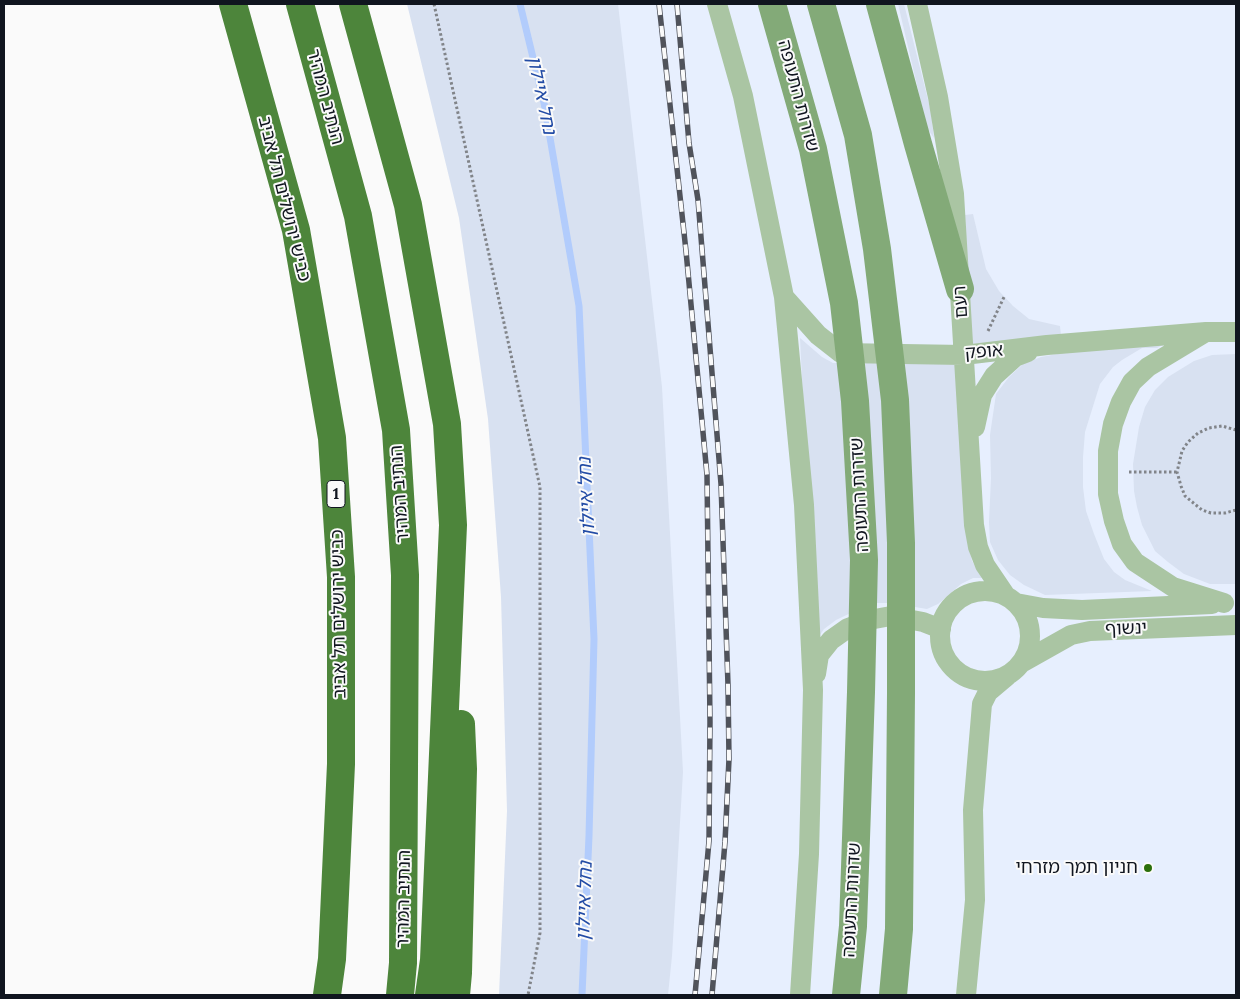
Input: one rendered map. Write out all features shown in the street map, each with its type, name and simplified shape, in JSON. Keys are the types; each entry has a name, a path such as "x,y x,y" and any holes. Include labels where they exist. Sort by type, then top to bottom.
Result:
{"highway":[{"name":"כביש ירושלים תל אביב","path":"233,4 296,230 332,438 341,577 341,764 332,959 327,995"},
{"name":"הנתיב המהיר","path":"300,4 358,216 396,430 405,575 403,963 400,995"},
{"path":"353,4 408,205 447,424 463,768 456,995"},
{"path":"429,995 435,950 453,526"}],"main road":[{"path":"880,4 960,289"},
{"path":"822,6 858,135 877,249 896,410 901,543 901,693 899,929 892,995"},
{"name":"שדרות התעופה","path":"775,13 813,149 844,304 855,401 864,560 853,926 846,995"}],"street":[{"path":"717,4 744,96 784,297 804,505 813,690 809,854 800,995"},
{"name":"רעם","path":"917,4 938,98 954,194 974,525 978,547 985,565 1011,599"},
{"name":"אופק","path":"784,297 818,336 841,353 964,355 1047,345 1206,332 1236,332"},
{"path":"1206,332 1148,367 1132,382 1121,402 1113,424 1108,450 1108,494 1114,521 1122,544 1135,562 1173,587 1230,603"},
{"path":"970,464 982,395 992,378 1015,357 1047,345"},
{"path":"966,995 975,900 973,810 982,704 988,692 1023,662 1030,638 1029,625 1024,613 1011,599 994,591 982,590 970,593 950,607 944,618 940,630 940,643 944,655 952,667 962,675 974,680 997,681 1006,676"},
{"name":"ינשוף","path":"1011,599 1043,608 1082,610 1230,603"},
{"path":"813,690 820,655 831,640 848,628 868,620 891,616 923,622 940,630"},
{"name":"ינשוף","path":"1023,662 1071,635 1090,631 1236,625"}],"path":[{"path":"434,4 540,487 540,933 528,995"},
{"path":"986,337 1004,297"},
{"path":"1236,430 1222,426 1208,428 1198,433 1182,451 1177,472 1180,486 1185,496 1202,510 1211,513 1225,513 1236,510"},
{"path":"1128,472 1177,472"}],"shaded area":[{"path":"407,4 618,4 662,387 683,772 668,995 499,995 507,811 501,597 488,419 459,218"},
{"path":"562,4 1236,4 1236,995 608,995"},
{"path":"898,4 904,4 931,112 934,138 927,128"},
{"path":"973,214 986,269 999,291 1029,319 1060,326 1061,336 971,345 965,215"},
{"path":"800,338 822,357 833,363 957,362 968,545 972,561 982,578 973,578 961,584 938,604 927,609 891,603 877,603 857,610 836,620 824,629 815,642"},
{"path":"1170,341 1157,348 1142,348 1122,360 1113,367 1100,384 1085,432 1083,457 1083,487 1086,511 1104,559 1114,572 1125,580 1152,591 1045,595 1024,585 1010,575 998,560 990,542 990,435 996,394 1009,377 1023,364 1041,357 1079,350"},
{"path":"1236,354 1236,584 1210,584 1184,574 1155,551 1142,525 1137,507 1134,491 1133,464 1139,427 1145,407 1155,390 1168,377 1194,361 1212,355"}],"waterway":[{"name":"נחל איילון","path":"520,4 544,103 579,306 594,639 589,836 582,995"}],"railway":[{"path":"659,4 686,251 707,475 710,722 709,841 695,995"},
{"path":"677,4 689,143 698,200 721,484 729,759 725,842 712,995"}],"place":[{"name":"חניון תמך מזרחי","path":"1148,868"}]}
